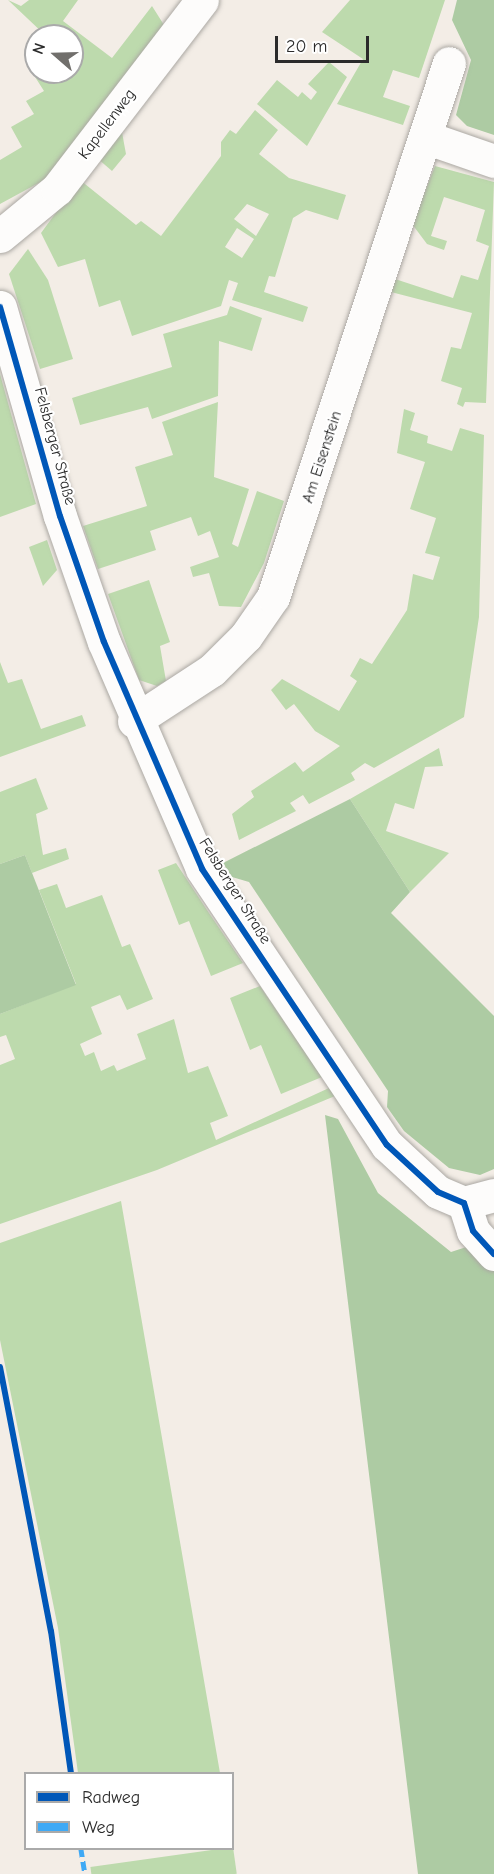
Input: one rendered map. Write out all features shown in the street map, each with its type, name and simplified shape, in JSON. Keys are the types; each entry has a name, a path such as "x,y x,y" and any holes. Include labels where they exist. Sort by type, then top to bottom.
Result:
{"street":[{"name":"Kapellenweg","path":"0,236 57,189 202,0"},
{"name":"Am Eisenstein","path":"134,721 212,670 246,636 273,597 449,63"},
{"path":"425,137 494,161"},
{"name":"Felsberger Straße","path":"0,307 60,516 134,721 202,869 355,1098 414,1173 479,1199 473,1231 494,1254"}],"green space":[{"path":"8,0 21,6 29,0 78,0 63,21 67,24 33,24"},
{"path":"350,0 445,0 419,78 393,70 383,97 410,106 403,125 337,104 363,59 322,32"},
{"path":"457,0 494,0 494,135 467,126 456,115 471,60 452,20"},
{"path":"152,6 164,25 46,179 0,204 0,160 22,147 11,127 34,114 26,101 44,91 40,84 84,84 84,37 112,58"},
{"path":"329,62 347,77 307,146 257,104 277,80 298,97 302,92 311,100 317,92 308,84"},
{"path":"255,110 278,130 259,154 289,178 346,195 338,220 306,210 293,218 275,277 269,276 264,292 308,307 303,322 232,300 238,283 229,280 221,306 132,336 120,300 99,307 85,259 58,267 41,233 80,180 136,225 141,221 161,236 221,156 221,142 230,130 236,134","holes":["247,204 269,214 256,236 234,219","237,228 254,239 242,258 225,247"]},
{"path":"121,127 126,154 112,171 97,158"},
{"path":"435,166 494,182 486,403 465,402 463,407 457,404 462,388 441,381 451,347 461,349 472,313 391,292 395,279 453,298 461,275 478,280 489,246 476,241 485,210 444,197 431,236 447,241 444,250 427,244 412,224"},
{"path":"28,249 48,280 73,359 40,369 9,274"},
{"path":"230,306 262,318 252,351 219,341 218,396 152,419 148,407 80,425 72,398 172,367 163,334 227,315"},
{"path":"0,374 36,504 0,517"},
{"path":"218,402 214,477 249,489 232,544 238,547 257,491 284,501 264,563 241,607 219,606 209,573 193,577 190,567 219,557 210,531 198,536 191,517 150,531 156,550 98,569 83,526 147,506 135,467 173,455 162,422"},
{"path":"404,409 415,413 410,430 428,436 427,443 452,451 460,428 484,435 479,617 464,717 374,768 365,763 351,773 355,780 309,804 303,795 290,803 296,811 239,840 232,814 254,797 251,791 295,762 303,772 340,746 315,731 294,704 286,710 271,690 282,679 339,711 357,681 350,676 360,658 372,664 407,610 413,574 433,580 440,557 425,553 436,518 410,509 425,462 397,453"},
{"path":"47,540 57,570 43,586 29,547"},
{"path":"149,580 170,642 160,646 166,681 157,686 139,680 108,594"},
{"path":"0,662 8,683 22,679 41,729 82,715 86,726 0,757"},
{"path":"439,748 443,766 425,767 414,809 395,803 386,831 449,853 410,892 350,799"},
{"path":"36,778 48,809 36,814 43,855 66,848 69,859 32,873 25,855 0,864 0,792"},
{"path":"350,799 410,892 391,913 494,1016 494,1169 480,1175 449,1168 404,1131 387,1107 388,1091 249,882 232,877 223,863"},
{"path":"25,855 76,985 0,1014 0,864"},
{"path":"176,863 243,963 211,976 189,921 179,925 158,870"},
{"path":"57,884 66,908 102,895 122,947 130,944 153,999 127,1010 120,995 91,1007 102,1034 80,1044 85,1056 94,1052 101,1071 114,1065 117,1071 146,1059 137,1034 174,1019 188,1073 208,1066 228,1116 210,1123 216,1140 329,1088 335,1096 157,1170 0,1224 0,1065 15,1059 6,1035 0,1037 0,1014 76,984 39,890"},
{"path":"260,986 322,1077 281,1094 261,1045 250,1050 230,998"},
{"path":"325,1115 338,1119 378,1193 451,1252 494,1238 494,1874 418,1874"},
{"path":"121,1201 220,1772 78,1772 58,1628 0,1340 0,1243"},
{"path":"212,1850 233,1850 237,1874 91,1874 90,1867"}],"marked path":[{"path":"81,1850 85,1874"}],"cycle path":[{"path":"0,307 60,516 104,642 202,869 387,1145 438,1192 464,1203 473,1231 494,1254"},
{"path":"0,1367 51,1631 71,1772"}]}
